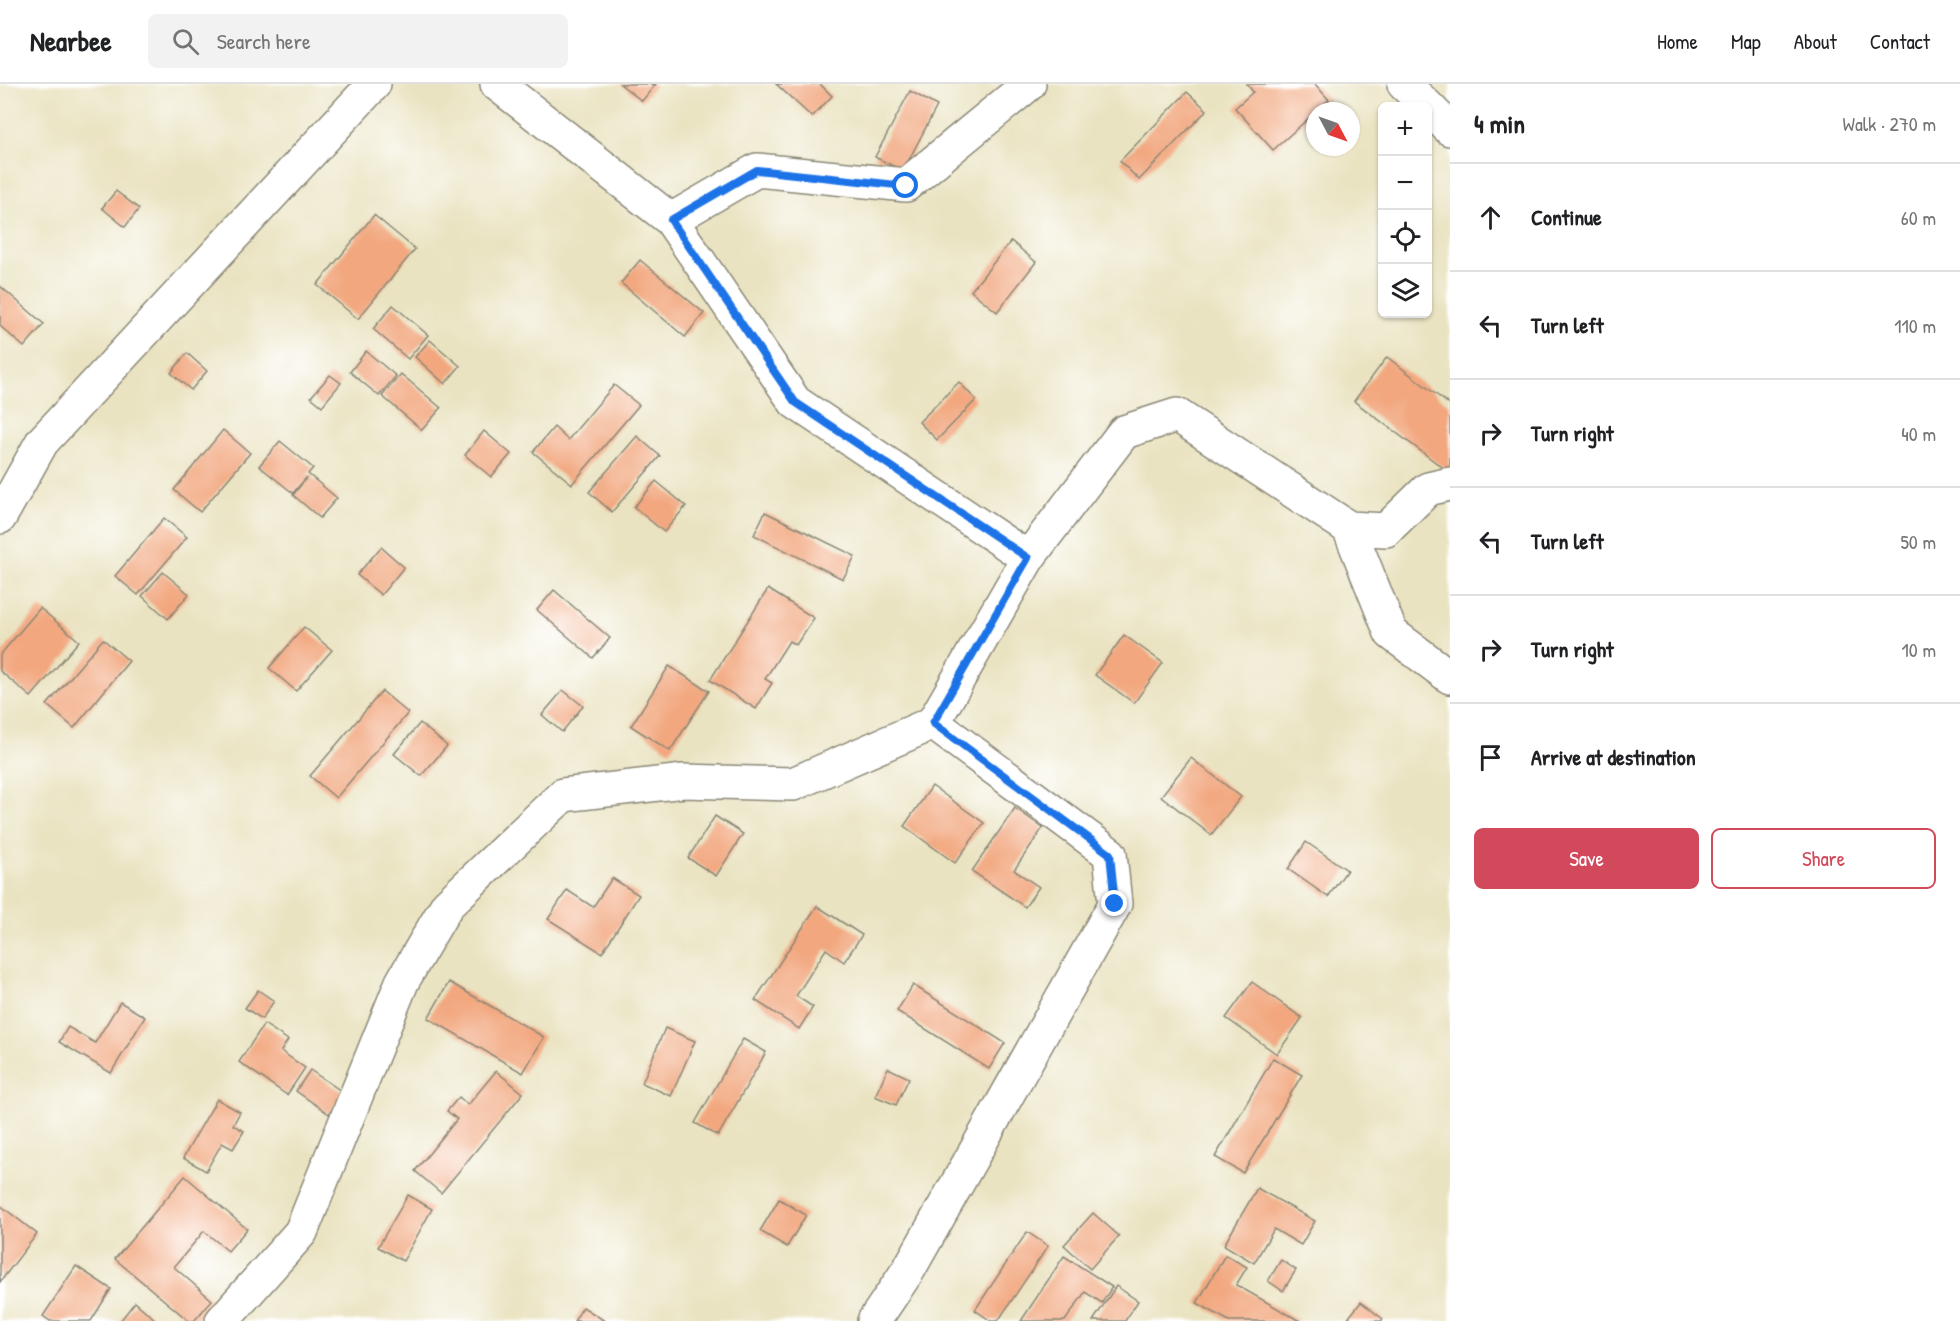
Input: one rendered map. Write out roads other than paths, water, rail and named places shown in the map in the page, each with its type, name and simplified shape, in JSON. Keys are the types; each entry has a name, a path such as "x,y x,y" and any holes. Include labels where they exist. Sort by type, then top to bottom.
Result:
{"street":[{"path":"0,517 42,442 374,84"},
{"path":"497,84 671,220 795,402 1028,558"},
{"path":"671,220 757,170 906,186 1029,84"},
{"path":"1404,84 1422,102"},
{"path":"1432,112 1450,129"},
{"path":"222,1321 301,1232 402,982 447,905 563,795 684,781 793,784 933,723 1028,558 1124,432 1177,415 1349,528 1386,531 1428,489 1450,484"},
{"path":"1349,528 1391,633 1450,677"},
{"path":"874,1321 909,1269 1115,904 1110,854 933,723"}]}
